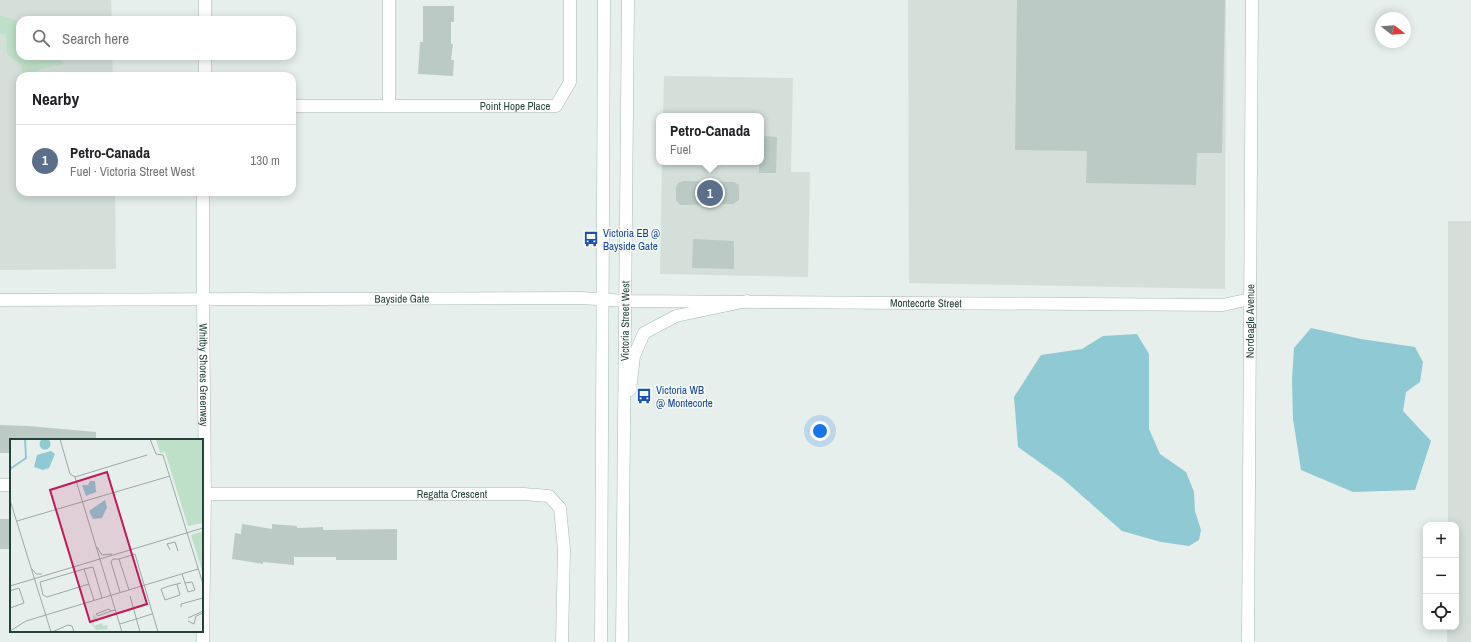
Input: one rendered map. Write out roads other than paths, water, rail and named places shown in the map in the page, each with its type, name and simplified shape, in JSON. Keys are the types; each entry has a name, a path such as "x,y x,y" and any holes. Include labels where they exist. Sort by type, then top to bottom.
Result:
{"street":[{"path":"205,0 205,16"},
{"path":"389,0 390,105"},
{"name":"Point Hope Place","path":"296,106 556,106 570,82 570,0"},
{"name":"Victoria Street West","path":"601,642 604,0"},
{"name":"Victoria Street West","path":"622,642 628,0"},
{"name":"Nordeagle Avenue","path":"1248,642 1252,0"},
{"path":"205,60 205,72"},
{"name":"Whitby Shores Greenway","path":"203,196 205,494 203,642"},
{"name":"Bayside Gate","path":"203,299 582,298 602,300"},
{"path":"0,300 203,299"},
{"name":"Montecorte Street","path":"602,300 1223,305 1250,299"},
{"path":"623,441 634,356 644,333 676,316 746,301"},
{"name":"Regatta Crescent","path":"205,494 524,494 549,496 560,508 564,550 562,642"}],"water":[{"path":"1311,328 1361,339 1415,347 1423,362 1420,382 1406,392 1403,411 1431,441 1415,490 1353,492 1301,470 1293,419 1292,380 1294,348"},
{"path":"1137,334 1149,354 1149,429 1160,454 1186,472 1194,492 1195,511 1201,530 1199,540 1189,546 1161,542 1122,531 1063,479 1018,447 1014,397 1041,355 1082,349 1103,336"}],"place":[{"name":"Petro-Canada","path":"710,193"},
{"name":"Victoria EB @ Bayside Gate","path":"591,239"},
{"name":"Victoria WB @ Montecorte","path":"644,396"}]}
